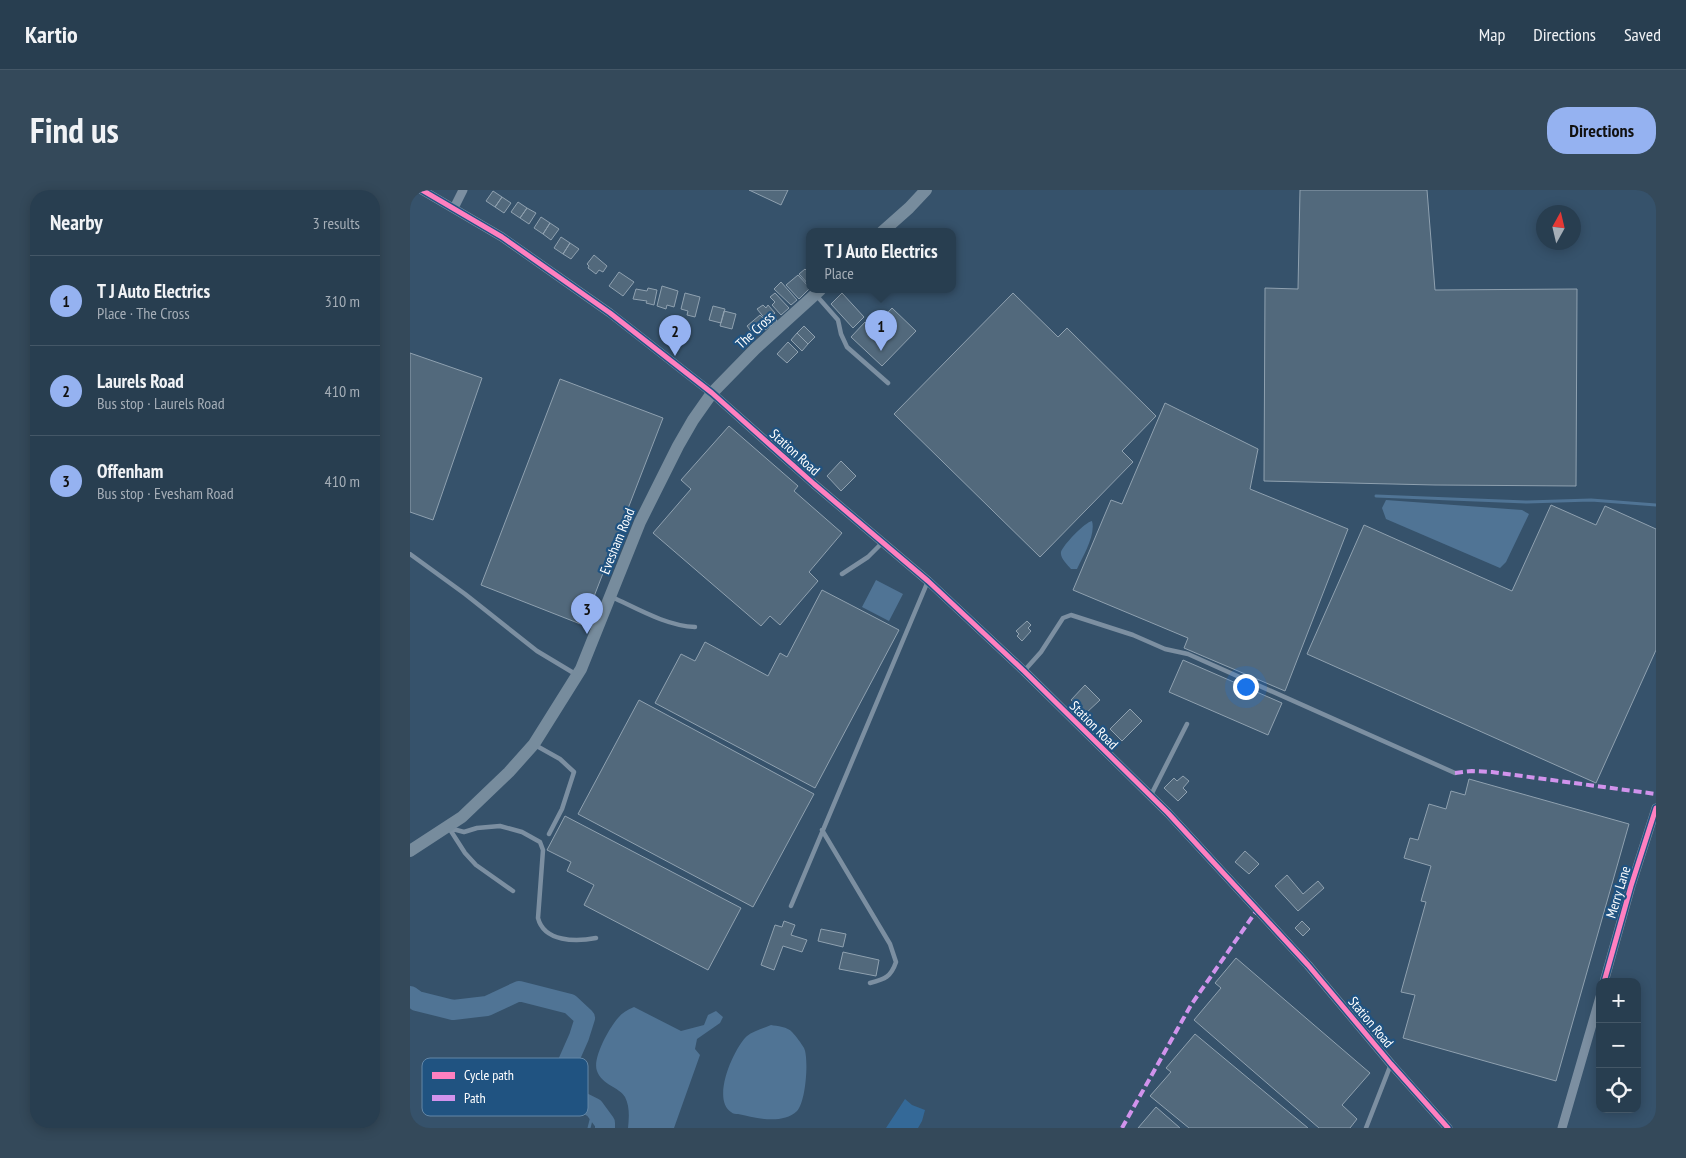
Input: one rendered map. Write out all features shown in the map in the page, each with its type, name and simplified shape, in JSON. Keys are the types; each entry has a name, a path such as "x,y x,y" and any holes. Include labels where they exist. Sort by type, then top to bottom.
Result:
{"main road":[{"path":"887,228 910,208 926,190"},
{"name":"The Cross","path":"712,393 755,349 816,293"},
{"name":"Evesham Road","path":"410,851 462,817 509,772 534,744 578,675 644,514 678,446 712,393"}],"street":[{"name":"Station Road","path":"422,190 502,237 610,313 712,393 814,484 928,581 1024,671 1168,813 1308,965 1391,1064 1448,1128"},
{"path":"454,208 463,190"},
{"name":"Merry Lane","path":"1605,978 1656,808"},
{"path":"1562,1128 1596,1011"}],"lane":[{"path":"818,293 838,320 841,334 848,347 888,383"},
{"path":"842,574 868,557 883,542"},
{"path":"410,554 465,594 537,651 578,675"},
{"path":"791,906 928,581"},
{"path":"611,596 639,610 682,627 695,627"},
{"path":"1024,671 1041,652 1063,618 1071,615 1133,635 1165,649 1188,654 1455,773"},
{"path":"1150,797 1187,724"},
{"path":"534,744 560,759 574,772 562,809 549,834"},
{"path":"448,827 464,832 477,828 500,826 522,832 540,842 543,850 538,918 540,927 550,935 563,938 581,941 596,938"},
{"path":"448,827 465,854 476,865 513,891"},
{"path":"822,830 890,944 896,962 893,971 886,979 870,983"},
{"path":"1366,1128 1391,1064"}],"shaded area":[{"path":"1386,500 1522,510 1529,514 1506,562 1500,568 1386,519 1382,508"},
{"path":"1092,521 1092,533 1088,545 1077,569 1071,569 1063,559 1061,552 1084,525"},
{"path":"876,580 903,594 889,621 862,607"},
{"path":"634,1007 681,1031 704,1025 708,1015 716,1011 723,1017 720,1023 697,1039 695,1049 700,1055 674,1128 628,1128 629,1116 625,1097 606,1083 597,1071 596,1066 599,1052 610,1029 621,1015"},
{"path":"771,1025 790,1030 806,1053 806,1080 800,1106 791,1115 776,1119 733,1113 725,1105 723,1096 724,1085 731,1062 736,1051 747,1036"},
{"path":"905,1099 912,1105 925,1110 918,1128 886,1128"}],"building":[{"path":"749,190 788,190 781,205"},
{"path":"1300,190 1427,190 1435,290 1577,289 1576,486 1264,481 1265,288 1298,289"},
{"path":"493,191 502,197 495,207 486,201"},
{"path":"502,197 511,203 504,213 495,207"},
{"path":"518,202 527,208 520,218 511,212"},
{"path":"527,208 536,213 529,224 520,218"},
{"path":"541,217 550,223 543,234 534,228"},
{"path":"550,223 559,229 551,240 543,234"},
{"path":"561,237 570,243 563,254 554,248"},
{"path":"570,243 579,249 571,259 563,254"},
{"path":"594,255 607,266 603,272 599,270 596,274 588,268 587,264"},
{"path":"806,270 806,282 799,274"},
{"path":"619,272 634,282 623,296 609,286"},
{"path":"798,275 806,284 806,292 799,299 786,285"},
{"path":"781,282 797,300 791,305 774,289"},
{"path":"662,286 678,291 674,307 667,305 666,309 657,306"},
{"path":"648,288 657,290 654,305 646,303 647,301 633,299 636,289 647,291"},
{"path":"685,293 700,297 695,317 687,315 688,311 681,309"},
{"path":"775,293 789,308 781,315 772,305 775,302 770,297"},
{"path":"842,293 864,317 853,328 831,304"},
{"path":"1013,293 1058,337 1067,328 1156,416 1122,451 1133,462 1040,557 894,414"},
{"path":"763,305 766,308 768,305 775,313 773,315 777,321 771,326 757,309"},
{"path":"713,306 725,309 721,323 709,320"},
{"path":"892,308 916,331 882,366 851,337 865,322 872,329"},
{"path":"724,311 736,314 732,329 720,326"},
{"path":"760,315 771,326 765,330 762,326 758,325 751,331 747,326"},
{"path":"804,326 815,337 808,344 797,333"},
{"path":"797,333 808,344 802,351 791,340"},
{"path":"788,342 798,352 787,363 777,354"},
{"path":"410,353 482,378 433,520 410,512"},
{"path":"560,379 663,418 583,625 481,585"},
{"path":"1165,403 1258,449 1250,489 1348,529 1285,691 1184,648 1188,638 1073,590 1111,500 1122,504"},
{"path":"729,426 798,486 794,491 842,533 809,572 818,581 780,625 770,616 761,626 653,533 691,489 681,480"},
{"path":"841,461 856,476 841,491 827,476"},
{"path":"1551,505 1596,525 1605,506 1656,529 1656,650 1596,783 1307,654 1364,525 1512,591"},
{"path":"822,590 899,630 815,788 655,703 681,654 695,661 705,642 768,676 780,653 787,657"},
{"path":"1027,621 1031,625 1028,628 1031,631 1022,641 1017,636 1019,634 1016,631"},
{"path":"1183,660 1282,703 1268,735 1169,692"},
{"path":"1085,685 1100,700 1085,714 1071,700"},
{"path":"639,700 814,794 753,907 578,814"},
{"path":"1130,709 1142,721 1122,741 1110,729"},
{"path":"1183,776 1189,781 1183,788 1187,792 1178,801 1164,788 1174,778 1177,781"},
{"path":"1469,779 1629,824 1556,1081 1403,1038 1415,995 1401,992 1426,902 1421,901 1431,866 1404,858 1410,838 1418,840 1429,804 1446,809 1451,791 1465,795"},
{"path":"565,816 741,908 708,970 584,905 594,885 567,871 571,862 547,850"},
{"path":"1245,851 1259,864 1249,874 1235,862"},
{"path":"1287,875 1303,894 1318,881 1324,888 1298,911 1275,886"},
{"path":"784,921 795,925 791,935 807,940 802,952 783,946 774,970 761,965 775,925 782,927"},
{"path":"1302,921 1310,929 1303,936 1295,928"},
{"path":"821,929 846,934 843,947 818,941"},
{"path":"843,952 879,960 876,976 839,969"},
{"path":"1236,958 1370,1073 1342,1105 1357,1119 1350,1128 1319,1128 1194,1020 1221,988 1215,983"},
{"path":"1195,1034 1308,1128 1189,1128 1150,1096 1171,1072 1166,1068"},
{"path":"1156,1107 1180,1128 1138,1128"}],"waterway":[{"path":"1376,496 1527,502 1591,500 1656,505"},
{"path":"410,996 417,1001 453,1010 487,1006 519,991 570,1004 585,1018 570,1058"},
{"path":"588,1105 594,1108 605,1123 605,1128"},
{"path":"589,1128 594,1108"}],"marked path":[{"path":"1455,773 1472,771 1492,772 1656,794"},
{"path":"1122,1128 1191,1005 1257,910"}],"cycle path":[{"path":"422,190 502,237 610,313 712,393 814,484 928,581 1024,671 1168,813 1308,965 1391,1064 1448,1128"},
{"path":"1605,978 1631,886 1656,808"}],"place":[{"name":"T J Auto Electrics","path":"881,351"},
{"name":"Laurels Road","path":"675,356"},
{"name":"Offenham","path":"587,634"}]}
